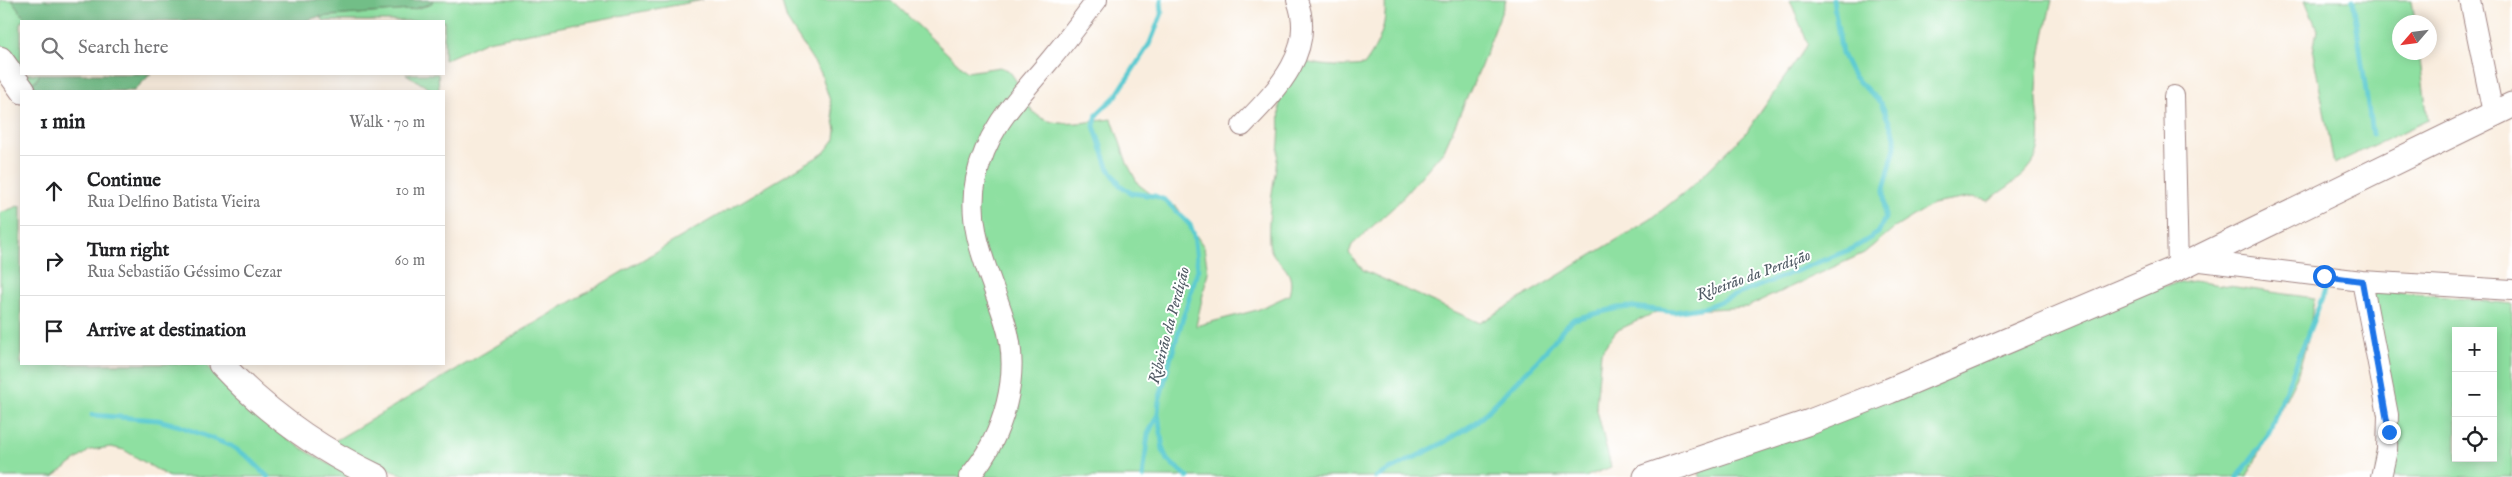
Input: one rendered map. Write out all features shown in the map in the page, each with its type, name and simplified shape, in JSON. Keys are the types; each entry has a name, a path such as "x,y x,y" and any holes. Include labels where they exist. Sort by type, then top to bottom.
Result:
{"main road":[{"path":"0,59 22,90"},
{"path":"1646,477 1854,404 2186,264 2502,109"},
{"path":"222,365 256,398 303,436 354,466 377,477"}],"street":[{"path":"969,477 988,450 1003,417 1012,368 1006,323 983,263 976,232 975,182 982,154 998,121 1098,0"},
{"path":"1242,126 1278,87 1294,60 1301,42 1303,29 1297,0"},
{"path":"2470,0 2502,109"},
{"path":"2174,96 2186,264 2362,281 2512,290"},
{"path":"2362,281 2388,415 2389,432 2381,477"}],"green space":[{"path":"0,0 12,0 26,20 20,20 20,75 39,75 37,79 27,88 0,50"},
{"path":"12,0 433,0 431,4 410,10 318,17 308,20 26,20"},
{"path":"433,0 703,0 487,41 445,60 445,20 323,20 318,17 410,10 430,5"},
{"path":"781,0 891,0 967,72 1000,67 1008,70 1031,109 1038,116 1058,123 1081,123 1112,119 1127,163 1138,184 1151,194 1177,207 1204,247 1208,272 1196,326 1257,310 1289,295 1290,277 1274,256 1269,242 1270,205 1280,136 1280,86 1294,59 1329,66 1364,65 1374,50 1381,34 1385,18 1385,0 1506,0 1481,66 1444,150 1396,205 1352,245 1349,253 1363,270 1480,323 1651,219 1691,187 1746,133 1808,44 1790,0 2052,0 2039,68 2037,99 2040,133 2038,149 2036,157 2027,170 2015,182 1988,201 1973,197 1933,204 1893,229 1864,253 1747,307 1656,312 1616,331 1601,352 1596,406 1611,467 1585,477 1190,477 1185,475 1179,477 409,477 369,461 333,442 824,153 835,139 836,130 830,101 821,73 787,20"},
{"path":"2305,0 2412,0 2414,15 2392,15 2392,60 2420,60 2428,120 2334,164 2313,53 2317,29"},
{"path":"39,75 150,75 135,90 28,90 27,88"},
{"path":"408,75 438,75 439,90 431,90"},
{"path":"20,205 20,365 207,365 240,400 274,429 310,453 354,477 169,477 124,450 111,447 90,450 53,477 0,477 0,213"},
{"path":"2193,281 2314,298 2309,336 2297,376 2247,477 1700,477 1697,461 2132,291"},
{"path":"2363,288 2512,304 2512,477 2376,477 2385,432"}],"waterway":[{"name":"Ribeirão da Perdição","path":"1161,0 1162,13 1150,43 1116,96 1097,114 1094,126 1108,167 1120,185 1131,193 1155,196 1165,200 1190,225 1194,235 1198,269 1170,360 1159,401 1158,413 1163,450 1167,460 1188,477"},
{"name":"Ribeirão da Perdição","path":"1376,477 1443,443 1477,422 1538,360 1574,319 1618,308 1633,307 1674,312 1706,307 1854,248 1878,233 1885,218 1884,189 1895,147 1895,136 1881,103 1853,76 1842,54 1833,0"},
{"path":"2353,0 2372,134"},
{"path":"2238,477 2268,435 2326,288"},
{"path":"1143,477 1148,434 1158,414"},
{"path":"92,415 158,420 180,426 231,446 248,457 268,477"}],"route":[{"path":"2324,276 2362,281 2388,415 2389,432"}]}
